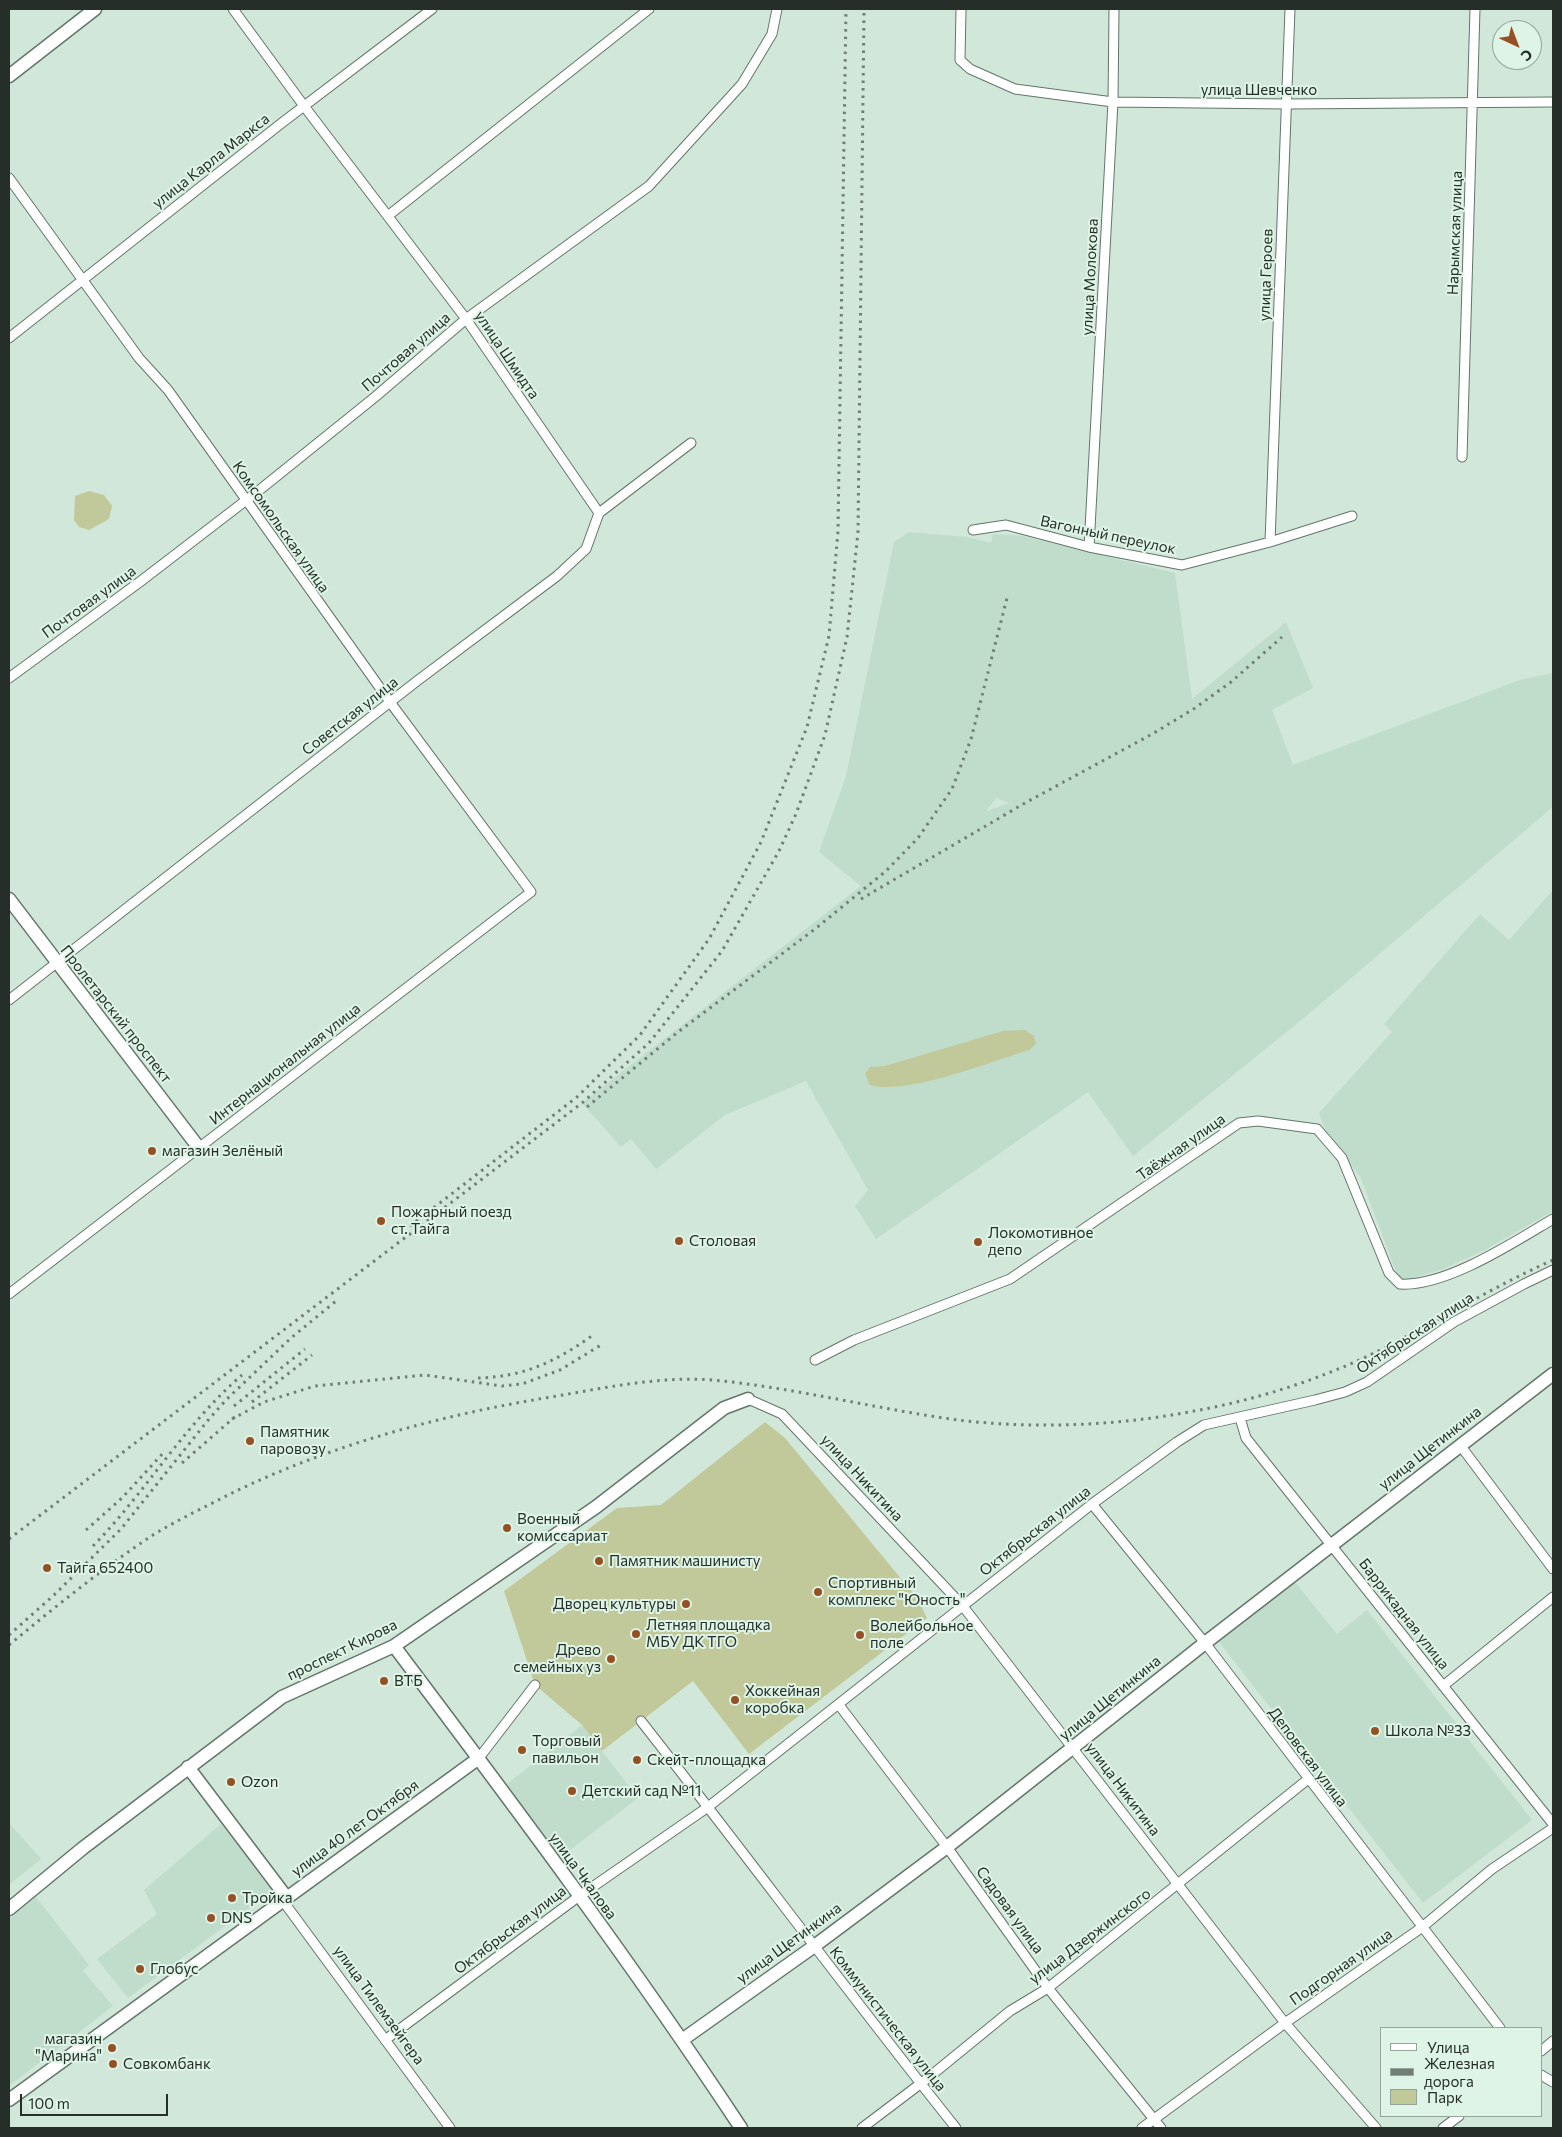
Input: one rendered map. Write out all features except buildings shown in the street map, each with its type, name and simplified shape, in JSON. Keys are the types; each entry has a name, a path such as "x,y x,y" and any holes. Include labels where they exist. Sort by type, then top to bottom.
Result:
{"street":[{"path":"9,76 95,9"},
{"name":"улица Шмидта","path":"233,9 304,106 466,319 599,513"},
{"name":"улица Карла Маркса","path":"9,338 304,106 432,9"},
{"path":"389,216 650,9"},
{"name":"Почтовая улица","path":"9,678 246,500 375,397 466,319 649,186 742,84 772,34 777,9"},
{"name":"улица Шевченко","path":"961,9 960,60 970,70 1015,89 1113,102 1287,104 1473,101 1553,102"},
{"name":"улица Молокова","path":"1089,548 1113,102 1114,9"},
{"name":"улица Героев","path":"1270,542 1290,9"},
{"name":"Нарымская улица","path":"1462,457 1475,9"},
{"name":"Комсомольская улица","path":"9,178 140,358 168,390 390,702 531,892"},
{"path":"599,513 691,443"},
{"name":"Советская улица","path":"9,1000 390,702 557,576 586,549 599,513"},
{"name":"Вагонный переулок","path":"973,530 1006,525 1089,548 1182,564 1270,542 1352,516"},
{"name":"Интернациональная улица","path":"9,1294 531,892"},
{"name":"Пролетарский проспект","path":"9,900 199,1148"},
{"name":"Таёжная улица","path":"815,1360 854,1340 1010,1279 1239,1123 1258,1121 1317,1129 1342,1158 1389,1273 1400,1284 1416,1285 1451,1273 1492,1255 1553,1219"},
{"name":"Октябрьская улица","path":"385,2040 578,1896 708,1807 1092,1504 1204,1425 1345,1392 1367,1382 1454,1322 1553,1270"},
{"name":"улица Щетинкина","path":"682,2040 813,1947 947,1846 1074,1748 1204,1643 1553,1374"},
{"name":"улица Никитина","path":"748,1399 782,1414 962,1606 1285,2022 1376,2128"},
{"name":"проспект Кирова","path":"9,1909 83,1848 282,1696 394,1646 596,1507 724,1408 748,1399"},
{"name":"Баррикадная улица","path":"1240,1418 1246,1438 1332,1544 1553,1826"},
{"path":"1460,1445 1553,1569"},
{"name":"Деповская улица","path":"1092,1504 1204,1643 1307,1780 1499,2027"},
{"path":"1444,1686 1553,1597"},
{"name":"улица Чкалова","path":"394,1646 479,1758 682,2040 741,2128"},
{"path":"479,1758 535,1685"},
{"name":"Садовая улица","path":"839,1705 947,1846 1048,1988 1162,2128"},
{"name":"Коммунистическая улица","path":"640,1721 708,1807 813,1947 956,2128"},
{"name":"улица 40 лет Октября","path":"9,2100 479,1758"},
{"name":"улица Тилемзейгера","path":"188,1767 450,2128"},
{"name":"улица Дзержинского","path":"862,2128 1010,2011 1048,1988 1178,1886 1307,1780"},
{"name":"Подгорная улица","path":"1142,2128 1285,2022 1421,1928 1492,1869 1553,1826"},
{"path":"1542,2050 1553,2041"},
{"path":"1542,2076 1553,2082"},
{"path":"1443,2128 1458,2117"}],"shaded area":[{"path":"909,532 966,537 991,543 993,534 1022,536 1175,573 1192,699 1286,622 1313,688 1272,710 1293,765 1520,680 1553,673 1553,807 1305,1017 1133,1156 1088,1092 876,1239 855,1206 868,1190 806,1081 725,1115 656,1169 631,1139 621,1147 582,1103 861,886 819,852 846,776 894,542","holes":["996,798 1009,803 987,811"]},
{"path":"1553,890 1553,1211 1483,1251 1443,1269 1406,1280 1398,1277 1361,1178 1326,1132 1319,1113 1392,1032 1384,1024 1480,914 1509,940"},
{"name":"Школа №33","path":"1294,1581 1337,1634 1367,1610 1532,1820 1423,1903 1219,1642"},
{"name":"Детский сад №11","path":"582,1725 638,1798 561,1857 507,1784"},
{"path":"9,1823 41,1859 9,1885"},
{"path":"221,1824 272,1891 128,1998 97,1959 157,1914 144,1890"},
{"path":"36,1897 89,1965 83,1971 113,2006 9,2086 9,1919"}],"green space":[{"path":"89,491 104,495 112,506 109,519 89,530 79,527 74,520 75,496"},
{"path":"1025,1030 1034,1036 1036,1044 1029,1050 949,1076 905,1086 885,1087 870,1085 865,1074 870,1067 885,1066 1003,1031"},
{"path":"765,1422 785,1438 917,1598 927,1618 749,1754 693,1681 602,1751 582,1725 535,1685 504,1591 617,1508 661,1505"}],"railway":[{"path":"410,1226 577,1097 640,1035 709,939 761,842 807,727 829,636 838,531 846,9"},
{"path":"9,1539 582,1103 649,1043 722,951 779,851 796,814 825,735 847,637 858,532 864,9"},
{"path":"587,1107 678,1032 815,929 886,871 918,838 952,789 971,739 1008,594"},
{"path":"861,899 1025,803 1154,733 1195,708 1231,682 1282,637"},
{"path":"9,1645 116,1561 153,1535 183,1518 234,1492 312,1459 392,1432 432,1421 515,1403 616,1386 654,1381 694,1379 775,1388 927,1415 987,1423 1074,1425 1161,1417 1212,1408 1281,1390 1326,1374 1370,1355 1507,1282 1553,1260"},
{"path":"9,1635 53,1596 121,1529 227,1399 291,1338 336,1301"},
{"path":"478,1378 510,1375 539,1366 566,1353 593,1335"},
{"path":"232,1419 264,1402 315,1386 425,1375 502,1386 522,1384 560,1370 601,1345"},
{"path":"234,1406 305,1349"},
{"path":"252,1402 312,1355"},
{"path":"93,1546 130,1504 202,1415 242,1375"},
{"path":"182,1463 237,1415"},
{"path":"86,1530 122,1498 165,1451"}],"place":[{"name":"магазин Зелёный","path":"152,1151"},
{"name":"Пожарный поезд ст. Тайга","path":"381,1221"},
{"name":"Столовая","path":"679,1241"},
{"name":"Локомотивное депо","path":"978,1242"},
{"name":"Памятник паровозу","path":"250,1441"},
{"name":"Военный комиссариат","path":"507,1528"},
{"name":"Памятник машинисту","path":"599,1561"},
{"name":"Тайга 652400","path":"47,1568"},
{"name":"Спортивный комплекс \"Юность\"","path":"818,1592"},
{"name":"Дворец культуры","path":"686,1604"},
{"name":"Летняя площадка МБУ ДК ТГО","path":"636,1634"},
{"name":"Волейбольное поле","path":"860,1635"},
{"name":"Древо семейных уз","path":"611,1659"},
{"name":"ВТБ","path":"384,1681"},
{"name":"Хоккейная коробка","path":"735,1700"},
{"name":"Школа №33","path":"1375,1731"},
{"name":"Торговый павильон","path":"522,1750"},
{"name":"Скейт-площадка","path":"637,1760"},
{"name":"Ozon","path":"231,1782"},
{"name":"Детский сад №11","path":"572,1791"},
{"name":"Тройка","path":"232,1898"},
{"name":"DNS","path":"211,1918"},
{"name":"Глобус","path":"140,1969"},
{"name":"магазин \"Марина\"","path":"112,2048"},
{"name":"Совкомбанк","path":"113,2064"}]}
